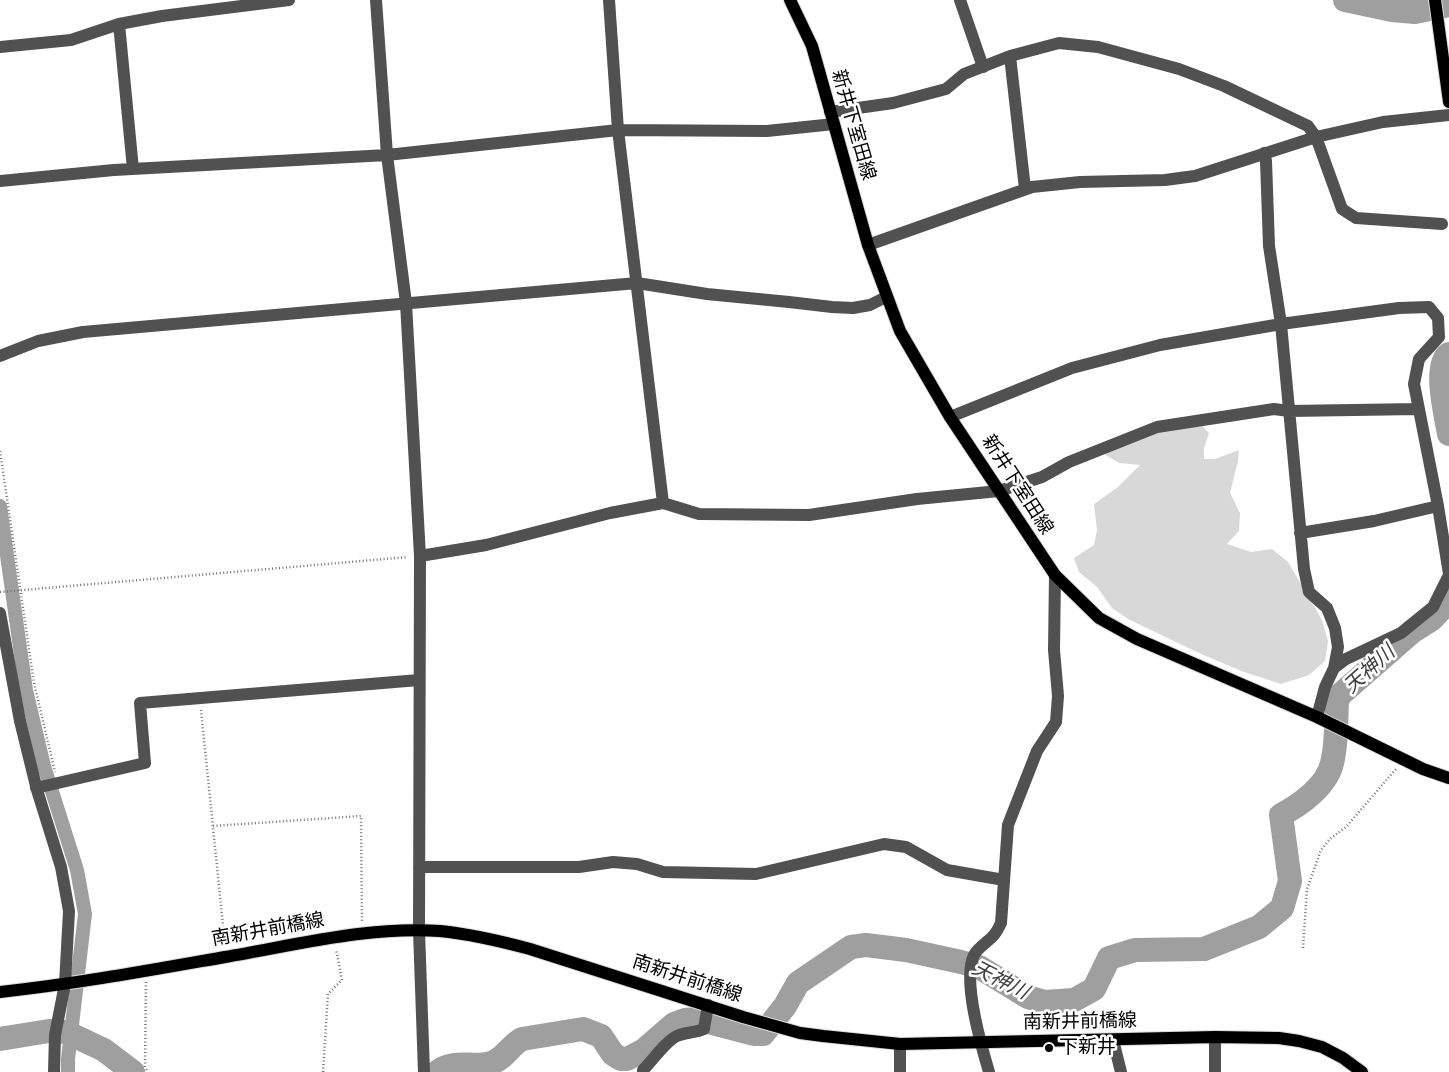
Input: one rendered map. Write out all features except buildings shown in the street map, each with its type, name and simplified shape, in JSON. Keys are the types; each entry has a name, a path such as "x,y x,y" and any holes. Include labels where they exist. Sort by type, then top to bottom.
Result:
{"main road":[{"name":"新井下室田線","path":"790,0 812,46 868,245 900,331 950,417 1054,575 1099,618 1137,639 1317,717 1423,769 1449,778"},
{"path":"1435,0 1449,102"},
{"name":"南新井前橋線","path":"0,992 146,971 334,938 362,934 419,931 469,935 514,944 708,1006 800,1032 857,1041 900,1044 1254,1037 1299,1041 1322,1048 1343,1058 1362,1072"}],"street":[{"path":"0,47 71,40 120,24 162,16 289,0"},
{"path":"376,0 387,155 406,303 420,556 419,931 424,1072"},
{"path":"609,0 618,130 663,503"},
{"path":"960,0 983,67"},
{"path":"120,24 133,169"},
{"path":"0,181 133,169 387,155 618,130 768,130 832,118 946,89 964,74 1010,56 1059,44 1098,47 1179,69 1224,86 1277,110 1308,126 1316,138 1342,209 1356,218 1442,224"},
{"path":"1010,56 1025,189"},
{"path":"868,245 1032,187 1080,182 1164,180 1195,176 1316,138 1383,122 1449,115"},
{"path":"1264,153 1266,161 1269,246 1281,324 1304,569 1309,592 1326,608 1335,628 1338,647 1334,668 1325,687 1317,717"},
{"path":"0,356 38,341 83,332 637,283 707,294 832,307 853,308 870,304 886,297"},
{"path":"950,417 1072,368 1160,345 1281,324 1399,308 1429,307 1438,318 1439,337 1419,359 1414,384 1438,506 1449,575 1433,607 1427,612 1401,633 1346,659 1334,668"},
{"path":"420,556 486,545 600,515 663,503 699,514 809,515 917,499 999,491 1042,477 1069,462 1157,427 1274,409 1289,411 1418,409"},
{"path":"1300,533 1438,506"},
{"path":"989,1072 980,1043 969,971 974,953 995,934 1001,922 1008,825 1037,751 1056,722 1058,696 1054,650 1054,575"},
{"path":"0,613 20,721 49,785 69,910 65,984 57,1019 54,1072"},
{"path":"49,785 145,763 140,703 420,680"},
{"path":"419,867 579,867 613,862 637,864 663,872 756,874 884,844 906,847 947,870 1004,880"},
{"path":"643,1072 675,1037 688,1033 697,1033 704,1029 708,1006"},
{"path":"1215,1038 1215,1072"},
{"path":"1113,1040 1120,1072"},
{"path":"900,1044 900,1072"}],"path":[{"path":"0,451 49,785"},
{"path":"0,592 420,556"},
{"path":"200,698 226,957"},
{"path":"1303,948 1307,889 1320,850 1346,827 1391,776 1402,759"},
{"path":"213,826 362,816 362,934"},
{"path":"323,1072 328,994 342,980 334,938"},
{"path":"146,971 145,1067 148,1072"}],"shaded area":[{"path":"1201,425 1209,433 1204,448 1204,459 1215,459 1239,450 1230,493 1240,513 1239,531 1227,544 1251,552 1272,549 1288,562 1322,620 1328,641 1325,661 1309,675 1281,684 1244,672 1201,654 1128,619 1112,608 1097,587 1079,572 1074,558 1094,545 1097,530 1094,504 1118,487 1140,465 1119,463 1104,454 1146,434"}],"waterway":[{"path":"1345,0 1392,10 1415,12 1449,5"},
{"name":"天神川","path":"1449,354 1444,360 1441,379 1443,404 1449,434"},
{"path":"0,506 26,690 44,766 77,870 85,914 68,1072"},
{"name":"天神川","path":"437,1072 450,1066 491,1063 500,1058 522,1039 583,1029 601,1036 613,1054 621,1059 627,1059 644,1050 674,1024 685,1020 696,1019 754,1034 763,1034 785,1006 798,983 851,947 866,945 906,950 979,967 1028,997 1044,1002 1074,1000 1094,989 1109,958 1135,950 1204,949 1259,927 1282,908 1290,881 1281,815 1296,806 1319,787 1332,763 1335,748 1337,700 1341,694 1413,631 1432,619 1449,601"},
{"name":"天神川","path":"0,1039 49,1031 66,1032 104,1050 133,1072"}],"place":[{"name":"下新井","path":"1049,1048"}]}
